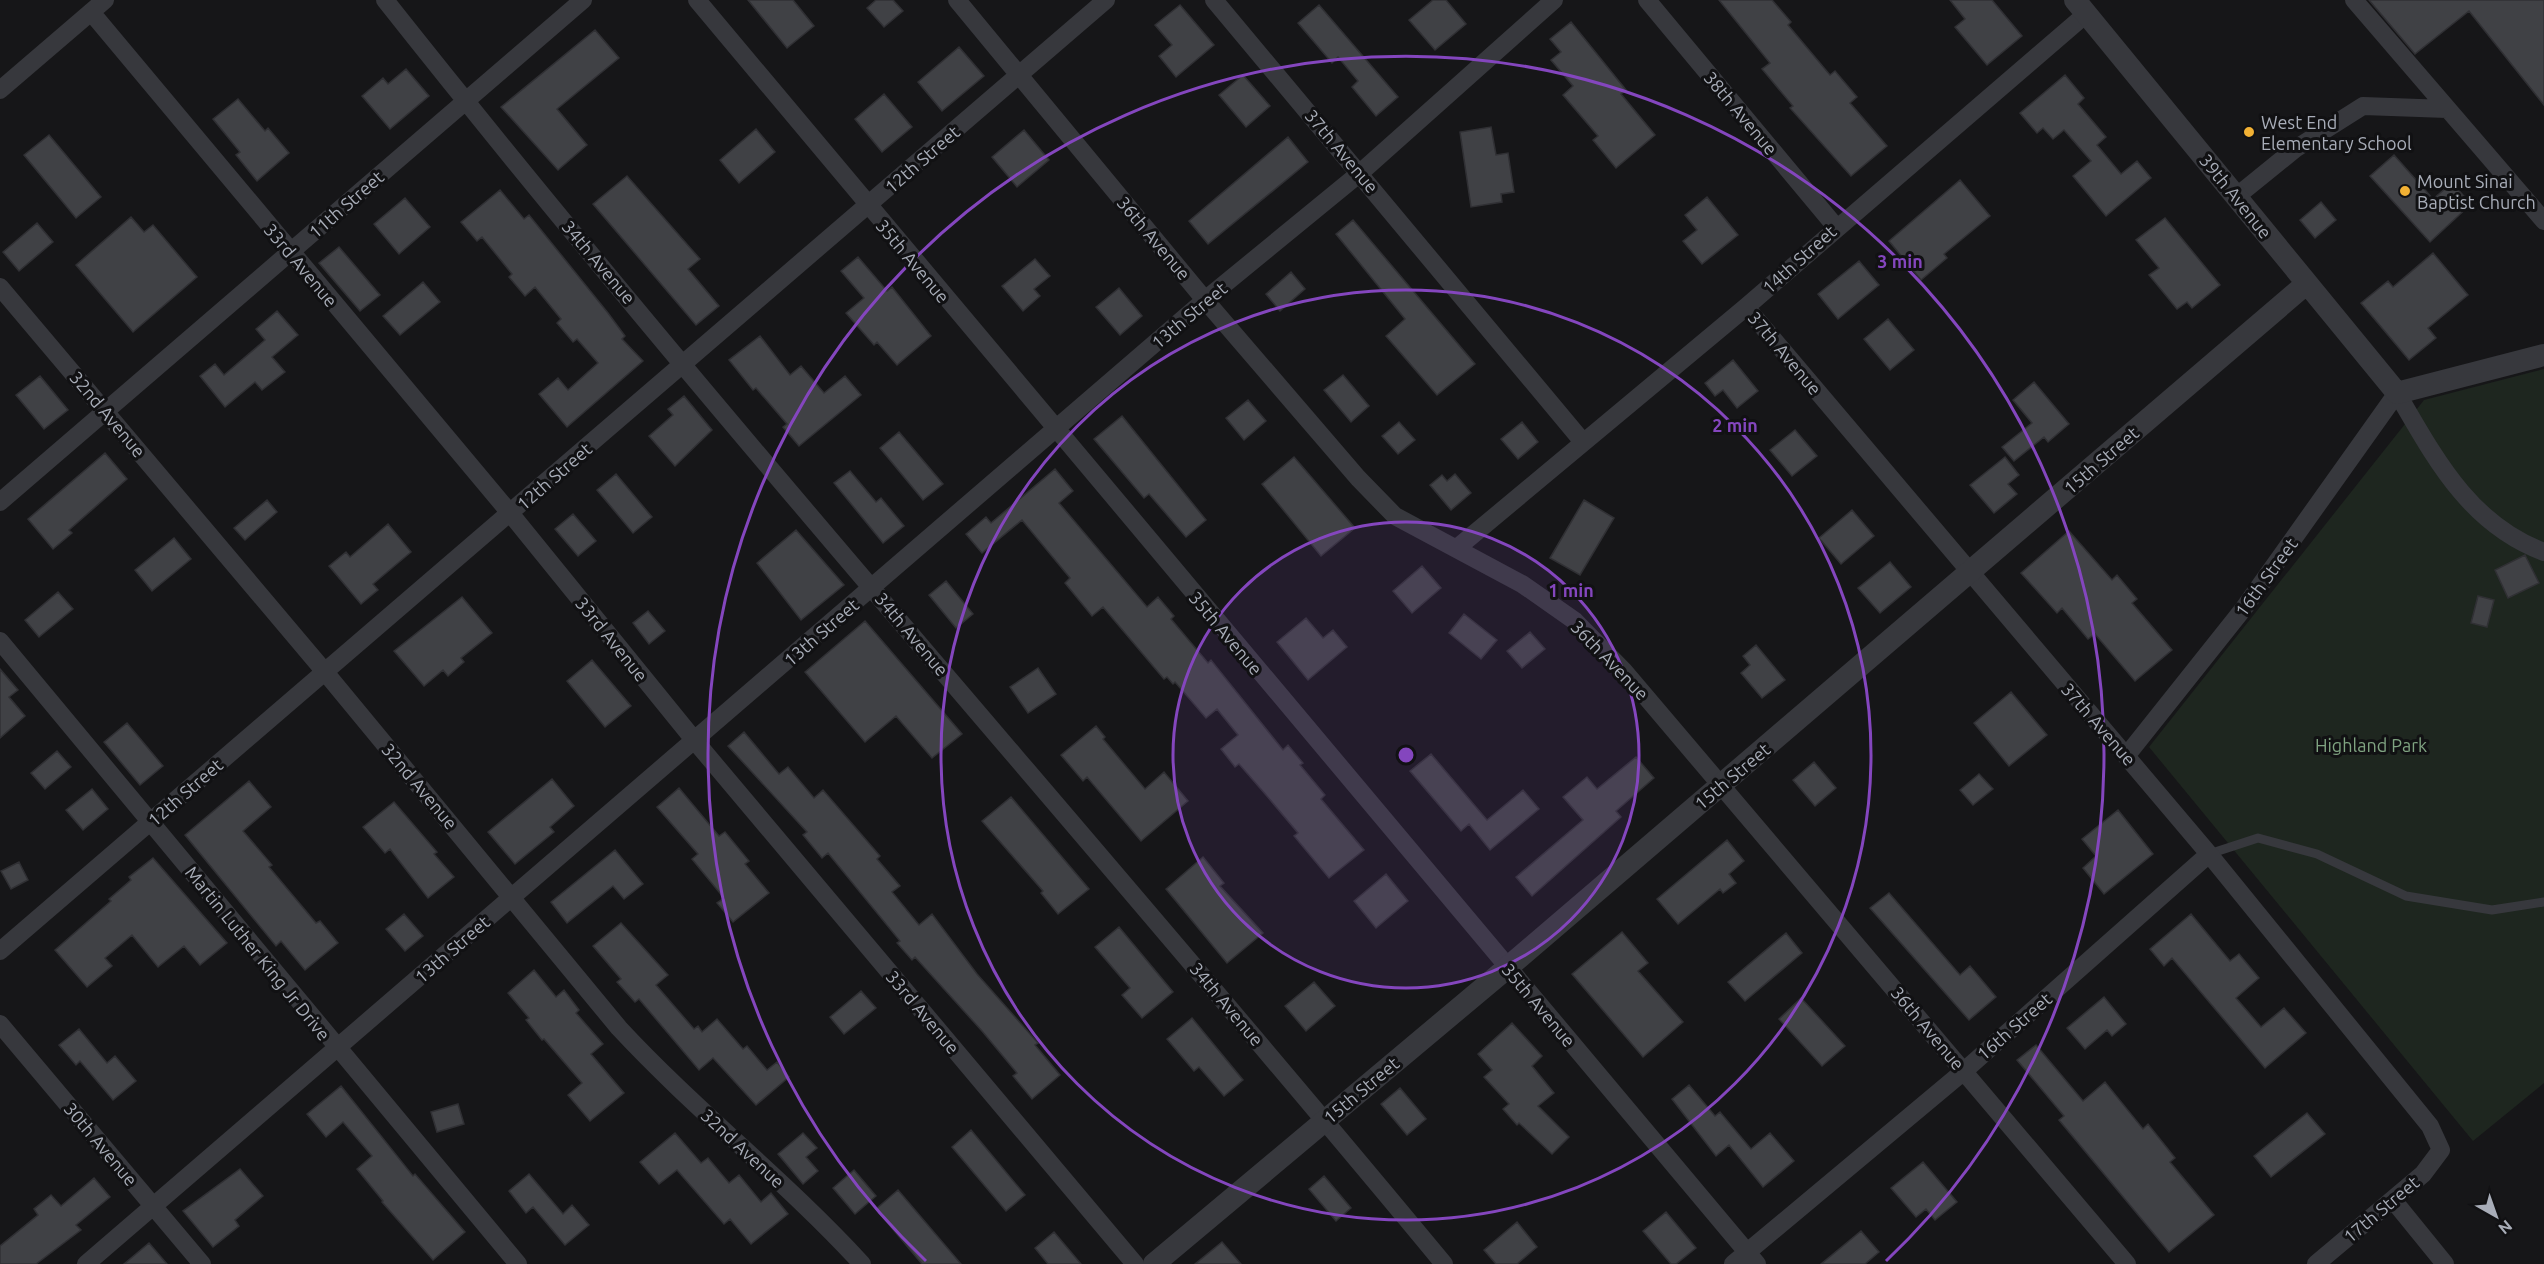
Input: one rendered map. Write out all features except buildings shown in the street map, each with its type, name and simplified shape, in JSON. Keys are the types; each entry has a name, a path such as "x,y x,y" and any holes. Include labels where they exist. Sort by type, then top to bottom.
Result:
{"street":[{"name":"34th Avenue","path":"385,0 465,102 684,364 1325,1120 1444,1264"},
{"name":"11th Street","path":"0,502 583,0"},
{"name":"35th Avenue","path":"697,0 1508,968 1746,1260"},
{"name":"36th Avenue","path":"957,0 1205,300 1358,478 1395,516 1522,584 1575,621 1624,671 2127,1264"},
{"name":"12th Street","path":"0,951 1107,0"},
{"name":"37th Avenue","path":"1214,0 1583,442"},
{"name":"13th Street","path":"86,1264 1205,300 1360,173 1554,0"},
{"name":"38th Avenue","path":"1647,0 1836,227"},
{"path":"2354,0 2544,221"},
{"path":"0,90 98,6"},
{"name":"33rd Avenue","path":"98,6 290,252 510,513 695,741 1135,1264"},
{"name":"14th Street","path":"1456,548 1746,307 2080,7"},
{"name":"39th Avenue","path":"2080,7 2397,393"},
{"path":"2237,196 2295,149 2363,106 2447,109"},
{"name":"15th Street","path":"1154,1264 1508,968 2306,284"},
{"name":"32nd Avenue","path":"0,287 326,672 619,1028 651,1063 831,1230 862,1264"},
{"name":"37th Avenue","path":"1746,307 2209,854 2430,1126 2441,1150"},
{"path":"2544,355 2397,393 2438,463 2474,509 2502,530 2544,552"},
{"name":"16th Street","path":"2127,755 2244,608 2397,393"},
{"name":"Martin Luther King Jr Drive","path":"0,641 336,1048 518,1264"},
{"name":"16th Street","path":"1746,1260 2209,854"},
{"name":"30th Avenue","path":"0,1024 202,1264"},
{"name":"17th Street","path":"2316,1264 2423,1174 2441,1150"},
{"path":"2393,1200 2445,1264"}],"lane":[{"path":"2209,854 2258,838 2317,854 2406,896 2492,910 2544,902"}],"green space":[{"name":"Highland Park","path":"2544,369 2544,1083 2473,1141 2149,747 2424,400"}],"place":[{"name":"West End Elementary School","path":"2249,132"},
{"name":"Mount Sinai Baptist Church","path":"2405,191"}]}
